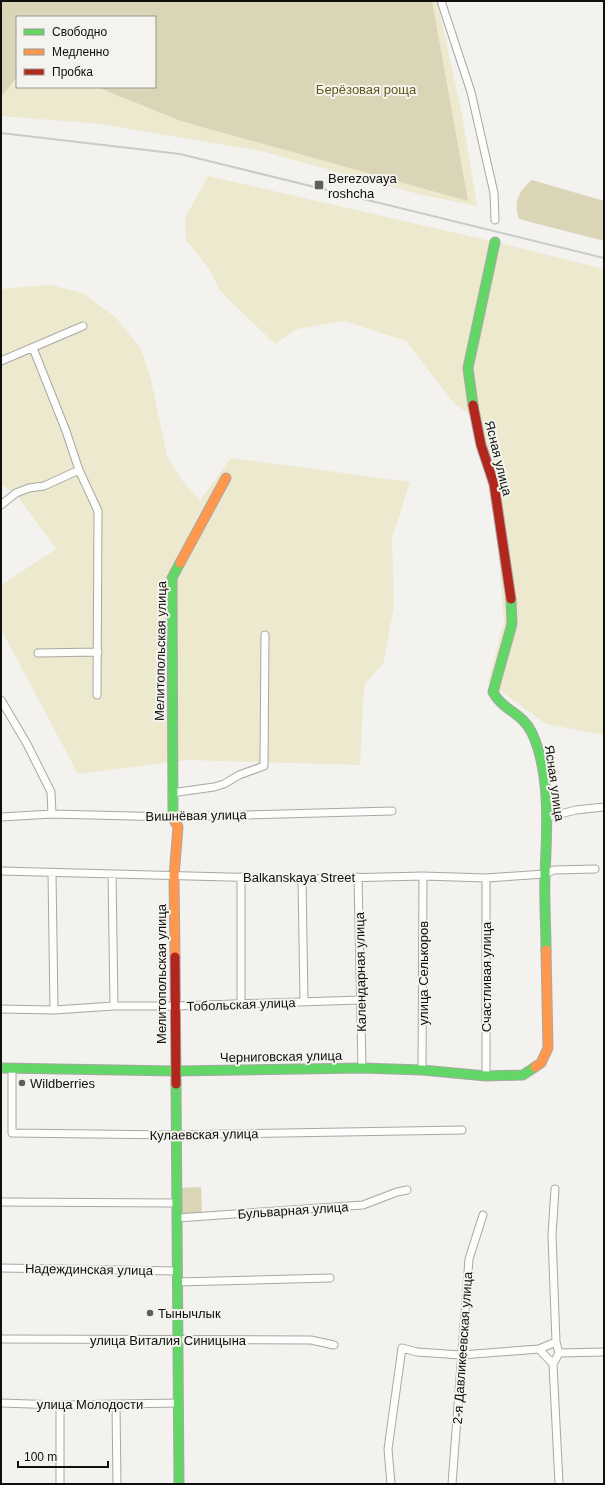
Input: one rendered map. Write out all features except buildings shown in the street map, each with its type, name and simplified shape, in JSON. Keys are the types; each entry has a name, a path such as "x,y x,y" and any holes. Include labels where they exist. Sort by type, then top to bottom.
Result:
{"street":[{"path":"441,1 471,92 494,192 495,220"},
{"name":"Ясная улица","path":"495,242 468,368 471,393 481,445 494,484 511,593 512,624 493,692 496,700 526,721 536,741 548,817 548,861 545,874 548,1048"},
{"path":"1,361 83,326"},
{"path":"34,348 56,410 66,431 79,470 98,511 97,695"},
{"path":"1,505 16,493 29,488 44,486 79,470"},
{"name":"Мелитопольская улица","path":"179,1484 174,876 178,827 172,817 172,578 226,478"},
{"path":"172,795 178,792 224,784 238,775 264,766 265,635"},
{"path":"38,653 98,652"},
{"path":"1,700 27,744 51,792 52,814"},
{"path":"548,817 576,810 604,807"},
{"name":"Вишнёвая улица","path":"1,817 52,814 172,817 392,811"},
{"name":"Balkanskaya Street","path":"1,871 302,879 358,876 486,878 545,874 554,870 595,870"},
{"path":"52,873 54,1010"},
{"path":"112,874 114,1006"},
{"name":"Календарная улица","path":"358,876 362,1068"},
{"name":"улица Селькоров","path":"422,1070 423,876"},
{"path":"241,877 241,1003"},
{"name":"Счастливая улица","path":"486,878 486,1076"},
{"path":"302,879 304,1002"},
{"name":"Тобольская улица","path":"1,1009 54,1010 114,1006 175,1006 360,1000"},
{"name":"Черниговская улица","path":"1,1068 175,1071 362,1068 422,1070 486,1076 523,1075 541,1063 548,1048"},
{"name":"Кулаевская улица","path":"12,1068 12,1133 175,1135 462,1130"},
{"path":"555,1188 552,1235 556,1342 559,1354 553,1364 559,1484"},
{"name":"Бульварная улица","path":"177,1218 363,1205 397,1192 407,1190"},
{"path":"1,1202 176,1203"},
{"name":"2-я Давликеевская улица","path":"452,1484 469,1259 483,1215"},
{"name":"Надеждинская улица","path":"1,1268 177,1271"},
{"path":"177,1282 330,1278"},
{"name":"улица Виталия Синицына","path":"1,1339 178,1341 311,1340 334,1345"},
{"path":"391,1484 388,1449 402,1348 417,1352 461,1355 539,1348 556,1342"},
{"path":"539,1348 553,1364"},
{"path":"559,1354 604,1352"},
{"name":"улица Молодости","path":"1,1402 60,1405 179,1403"},
{"path":"60,1405 60,1484"},
{"path":"116,1405 117,1484"}],"green space":[{"name":"Берёзовая роща","path":"1,1 437,1 461,110 477,206 418,194 261,151 100,124 1,116"},
{"name":"Берёзовая роща","path":"1,1 432,1 468,201 181,121 99,88 156,88 156,16 16,16 16,78 1,97"},
{"path":"208,176 495,242 604,269 604,735 546,724 488,682 504,621 497,539 477,421 453,402 406,341 344,321 297,329 275,344 221,292 209,269 186,240 185,218"},
{"path":"532,180 604,201 604,241 519,219 517,213 518,197"},
{"path":"50,285 83,293 116,318 141,349 151,380 167,456 184,483 200,500 231,458 410,482 392,538 394,607 383,664 364,685 360,765 188,760 78,774 1,629 1,585 56,549 19,498 1,484 1,289"},
{"path":"201,1187 202,1214 180,1215 179,1188"}],"railway":[{"path":"1,133 180,154 604,258"}],"traffic: fast":[{"path":"473,405 468,368 495,242"},
{"path":"173,818 172,578 180,563"},
{"path":"511,599 512,624 493,692 502,703 528,726 538,749 542,766 545,784 547,821 545,884 546,950"},
{"path":"1,1068 175,1071 362,1068 422,1070 486,1076 523,1075 535,1067"},
{"path":"176,1084 179,1484"}],"traffic: slow":[{"path":"180,563 226,478"},
{"path":"173,818 178,827 174,876 175,957"},
{"path":"535,1067 541,1063 548,1048 546,950"}],"traffic: jam":[{"path":"473,405 481,445 494,484 511,599"},
{"path":"175,957 176,1084"}],"place":[{"name":"Berezovaya roshcha","path":"319,185"},
{"name":"Wildberries","path":"22,1083"},
{"name":"Тынычлык","path":"150,1313"}]}
